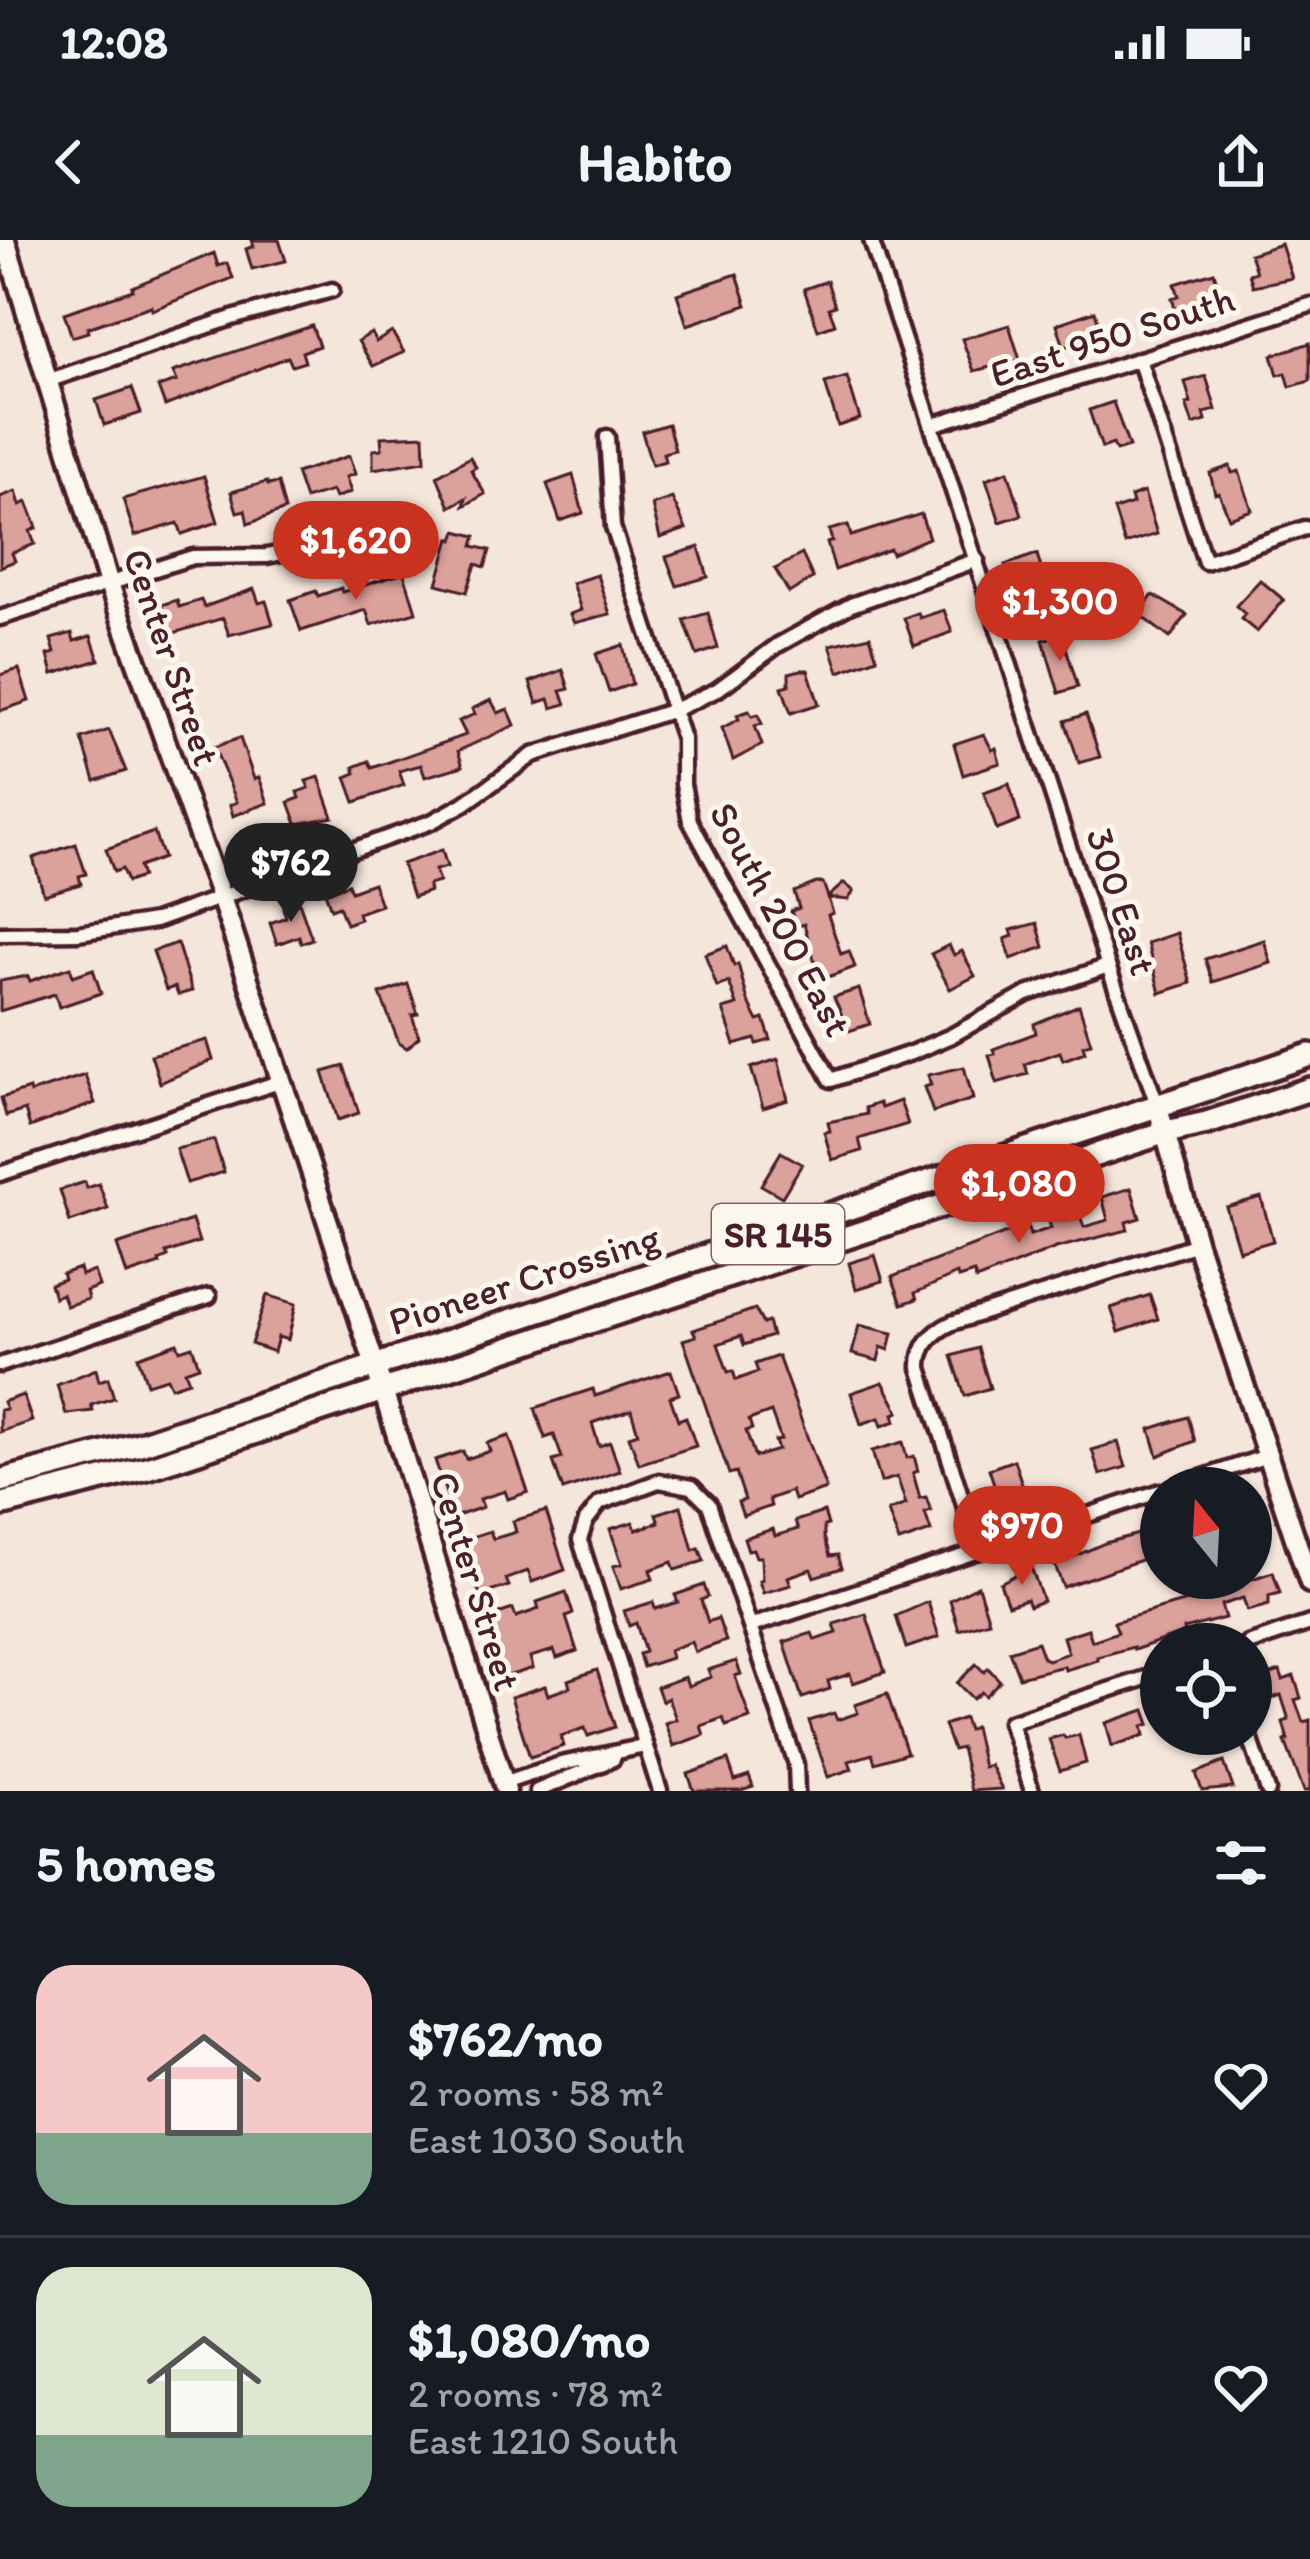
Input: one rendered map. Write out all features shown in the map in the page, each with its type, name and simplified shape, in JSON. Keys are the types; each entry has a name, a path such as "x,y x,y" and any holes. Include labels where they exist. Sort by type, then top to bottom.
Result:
{"highway":[{"name":"Pioneer Crossing","path":"376,1366 1310,1055"},
{"name":"Pioneer Crossing","path":"383,1390 1310,1089"},
{"name":"SR 145","path":"0,1481 143,1443 376,1366"},
{"name":"SR 145","path":"0,1505 150,1467 383,1390"}],"street":[{"name":"Center Street","path":"5,240 108,581 220,897 376,1366 505,1787"},
{"name":"300 East","path":"871,240 1310,1583"},
{"path":"50,380 332,290"},
{"name":"East 950 South","path":"932,425 1310,305"},
{"path":"1139,359 1205,562 1305,528"},
{"name":"South 200 East","path":"607,437 613,527 682,739 689,821 831,1080 950,1036 1027,994 1108,966"},
{"path":"0,618 193,557 267,556 395,520"},
{"path":"0,934 118,929 154,921 431,822 464,805 533,755 674,710 717,690 778,645 851,605 977,560"},
{"path":"0,1174 282,1081"},
{"path":"979,1551 920,1368 928,1340 952,1323 1197,1244"},
{"path":"0,1365 209,1296"},
{"path":"1234,1467 1267,1456"},
{"path":"661,1791 638,1748 581,1547 590,1513 608,1498 659,1481 692,1487 713,1514 796,1764 797,1791"},
{"path":"751,1626 1140,1498"},
{"path":"1272,1636 1310,1623"},
{"path":"1033,1791 1010,1722 1140,1680"},
{"path":"505,1787 560,1764 638,1748"},
{"path":"537,1791 638,1748"},
{"path":"1256,1755 1268,1791"}],"building":[{"path":"252,240 279,240 286,261 252,269 246,249 254,246"},
{"path":"1281,244 1292,278 1253,286 1249,274 1256,272 1250,254"},
{"path":"214,253 218,266 227,263 233,278 72,337 64,313 133,290"},
{"path":"1214,272 1220,293 1197,307 1176,312 1175,284"},
{"path":"737,274 747,305 687,325 677,294"},
{"path":"827,281 835,324 818,330 804,289"},
{"path":"1095,311 1103,338 1064,347 1057,324"},
{"path":"1009,325 1020,360 974,371 962,339"},
{"path":"312,326 319,346 302,352 305,362 292,366 288,357 165,406 158,387 177,381 173,372"},
{"path":"392,332 404,352 373,366 358,341 371,333 376,342"},
{"path":"1310,343 1310,381 1290,387 1286,373 1278,375 1272,355"},
{"path":"1206,376 1216,410 1204,413 1206,421 1193,425 1185,382"},
{"path":"847,377 860,419 838,426 825,383"},
{"path":"132,388 141,413 104,425 96,400"},
{"path":"1113,402 1129,447 1116,451 1113,444 1102,448 1089,410"},
{"path":"668,424 675,450 663,453 665,461 652,465 642,432"},
{"path":"424,435 425,461 373,469 373,450 382,449 381,437"},
{"path":"349,456 355,474 346,477 351,492 335,498 332,491 305,499 296,473"},
{"path":"470,457 476,467 471,470 485,494 464,506 466,498 450,507 437,476"},
{"path":"1230,466 1232,473 1239,471 1252,510 1229,518 1210,473"},
{"path":"1008,471 1022,515 1000,522 986,479"},
{"path":"573,475 583,513 560,521 547,484"},
{"path":"204,476 218,522 182,534 178,523 135,536 123,499"},
{"path":"278,483 285,510 248,524 245,510 237,512 231,492"},
{"path":"16,491 20,505 27,502 37,528 30,531 35,544 12,553 15,561 0,567 0,497"},
{"path":"1144,492 1157,534 1125,544 1114,510 1133,504 1131,497"},
{"path":"672,498 686,529 660,538 652,505"},
{"path":"921,514 929,538 835,570 827,543 832,541 829,530 848,525 851,536"},
{"path":"457,531 476,536 473,546 490,550 485,567 476,564 467,592 437,584 450,538 454,540"},
{"path":"699,547 708,577 677,586 666,557"},
{"path":"802,554 813,578 789,593 775,569"},
{"path":"1037,554 1047,590 1023,594 1005,565"},
{"path":"404,573 416,612 371,625 366,610 301,631 290,600 316,591 318,596 341,588 342,592"},
{"path":"597,575 610,614 574,623 570,614 581,610 572,583"},
{"path":"1260,580 1284,600 1257,632 1241,619 1245,614 1236,606"},
{"path":"254,589 259,603 266,601 273,624 229,635 223,618 164,636 158,619 165,616 161,605 177,600 179,607 201,600 204,607"},
{"path":"1153,595 1187,615 1170,638 1138,614"},
{"path":"944,610 952,632 914,646 904,618"},
{"path":"708,613 718,648 697,655 684,620"},
{"path":"72,633 74,641 91,636 99,660 53,674 48,655 55,653 51,639"},
{"path":"1062,634 1078,687 1059,693 1043,640"},
{"path":"870,636 877,658 839,672 830,645"},
{"path":"623,645 632,684 609,692 596,654"},
{"path":"19,669 29,701 0,711 0,675"},
{"path":"563,670 569,689 561,691 566,704 552,708 549,699 537,703 530,682"},
{"path":"808,670 819,704 791,713 782,687 789,685 789,673"},
{"path":"491,700 498,713 508,709 515,725 458,751 463,766 425,777 421,765 399,771 404,785 355,802 346,777 356,773 354,767 369,761 372,768 466,735 459,721"},
{"path":"749,711 752,716 758,714 762,724 755,726 762,745 733,760 722,728"},
{"path":"1086,714 1100,757 1079,763 1065,721"},
{"path":"109,730 126,771 95,781 82,739"},
{"path":"984,734 992,750 996,748 1000,763 963,775 954,744"},
{"path":"240,738 268,803 233,816 230,805 237,802 214,747"},
{"path":"319,777 333,817 297,824 289,802 309,788 306,781"},
{"path":"1009,784 1020,821 997,830 984,793"},
{"path":"154,832 163,858 139,867 142,877 127,882 122,869 114,872 106,849"},
{"path":"76,844 86,874 79,876 81,884 44,895 33,858"},
{"path":"442,850 447,867 435,870 439,882 413,897 402,864"},
{"path":"373,883 381,905 358,913 360,919 346,924 339,906 331,909 325,892 348,884 351,891"},
{"path":"823,883 828,897 844,883 854,891 848,900 828,898 833,913 828,915 841,954 849,951 855,967 820,980 804,924 796,927 791,911 799,908 794,892"},
{"path":"299,902 312,939 301,943 299,936 277,944 270,923 286,917 283,908"},
{"path":"1037,923 1044,947 1011,959 1005,939 1013,936 1011,930"},
{"path":"1177,933 1191,983 1160,993 1147,943"},
{"path":"1264,940 1271,963 1213,982 1205,959"},
{"path":"177,943 192,991 178,995 175,987 166,990 153,951"},
{"path":"949,945 954,955 962,951 975,976 950,989 931,954"},
{"path":"727,946 734,966 738,964 748,1001 758,1021 764,1019 771,1040 735,1045 723,1009 737,1005 729,982 717,987 705,954"},
{"path":"70,967 73,976 93,969 101,993 59,1007 55,994 0,1011 0,981 28,976 30,981"},
{"path":"408,984 418,1014 412,1015 419,1037 407,1048 399,1043 380,994"},
{"path":"859,989 870,1024 849,1031 834,997"},
{"path":"1079,1005 1091,1043 1083,1045 1085,1052 1063,1060 1060,1052 1025,1064 1028,1074 997,1083 989,1055 995,1054 993,1049 1036,1033 1034,1024"},
{"path":"207,1040 213,1060 160,1083 151,1055"},
{"path":"778,1059 788,1100 763,1108 751,1068"},
{"path":"344,1066 359,1113 338,1120 323,1072"},
{"path":"964,1067 973,1099 933,1112 924,1087 931,1085 928,1075"},
{"path":"85,1075 95,1103 30,1127 25,1110 6,1116 1,1098"},
{"path":"900,1101 908,1124 859,1139 862,1151 832,1160 824,1132 830,1131 828,1122 867,1114 865,1108 879,1103 881,1108"},
{"path":"214,1140 224,1172 187,1183 176,1149"},
{"path":"781,1152 802,1164 782,1197 761,1185"},
{"path":"85,1182 87,1188 99,1184 108,1209 70,1222 60,1190"},
{"path":"1131,1188 1140,1218 1126,1222 1128,1230 1056,1248 976,1280 974,1273 958,1278 957,1274 902,1304 892,1277 1027,1225 1030,1235 1051,1228 1047,1216 1076,1205 1084,1227 1108,1220 1102,1197"},
{"path":"1261,1197 1273,1241 1239,1251 1226,1207"},
{"path":"192,1220 199,1242 166,1253 168,1257 160,1264 127,1275 117,1245"},
{"path":"875,1255 883,1281 856,1289 849,1263"},
{"path":"79,1268 81,1275 94,1271 99,1286 86,1291 88,1299 66,1306 62,1294 54,1297 50,1284"},
{"path":"267,1295 296,1304 288,1340 278,1337 274,1352 251,1344"},
{"path":"1150,1295 1158,1319 1119,1332 1111,1308"},
{"path":"755,1309 763,1324 768,1322 772,1336 744,1345 741,1336 718,1344 736,1380 758,1372 755,1364 778,1356 826,1489 794,1500 791,1491 769,1499 771,1506 743,1516 738,1502 745,1500 736,1472 729,1474 683,1340 696,1336 693,1330","holes":["771,1412 781,1440 775,1441 778,1450 755,1457 746,1431 752,1429 749,1420"]},
{"path":"859,1325 893,1333 889,1350 881,1347 878,1361 852,1354"},
{"path":"177,1343 180,1350 192,1346 199,1366 185,1371 189,1381 171,1387 167,1378 147,1384 138,1357"},
{"path":"978,1348 990,1388 965,1396 952,1356"},
{"path":"96,1369 99,1381 108,1378 114,1398 91,1405 93,1411 66,1414 57,1385"},
{"path":"671,1371 679,1394 670,1397 678,1420 686,1417 696,1446 639,1464 629,1436 638,1433 631,1410 603,1419 592,1423 599,1446 610,1442 620,1471 563,1490 553,1461 562,1458 554,1435 545,1438 535,1408 593,1389 595,1396"},
{"path":"883,1382 899,1412 894,1414 896,1421 882,1426 879,1418 861,1424 851,1393"},
{"path":"23,1395 32,1421 0,1432 0,1410 6,1409 3,1402"},
{"path":"1188,1417 1195,1441 1158,1456 1150,1429"},
{"path":"509,1436 528,1492 508,1499 505,1491 480,1499 483,1507 454,1517 435,1460 463,1451 466,1459 490,1451 487,1443"},
{"path":"903,1442 907,1458 914,1456 918,1471 913,1473 920,1498 926,1497 931,1511 925,1513 931,1531 899,1542 888,1511 906,1504 897,1477 881,1482 872,1451"},
{"path":"1118,1442 1126,1467 1100,1475 1092,1450"},
{"path":"1014,1460 1027,1499 1002,1508 989,1469"},
{"path":"681,1506 693,1550 699,1548 704,1561 675,1570 672,1562 650,1570 653,1579 621,1589 613,1566 622,1564 610,1529 633,1522 636,1530 659,1522 656,1514"},
{"path":"546,1511 565,1570 532,1582 528,1571 506,1579 509,1586 480,1595 462,1540 490,1531 493,1539 516,1532 513,1521"},
{"path":"824,1512 830,1556 838,1555 842,1568 814,1577 811,1569 788,1577 791,1585 763,1593 761,1557 748,1550 744,1538 773,1529 775,1536 798,1529 795,1521"},
{"path":"1140,1534 1140,1560 1063,1587 1055,1565"},
{"path":"1031,1567 1043,1601 1029,1606 1026,1599 1008,1605 1000,1583"},
{"path":"1272,1572 1280,1593 1272,1595"},
{"path":"704,1585 708,1597 701,1600 708,1622 718,1618 726,1641 695,1652 691,1642 669,1650 671,1658 643,1667 639,1654 645,1652 636,1623 629,1626 624,1611 653,1602 655,1609 678,1602 675,1595"},
{"path":"978,1586 989,1621 959,1630 950,1600"},
{"path":"566,1592 573,1614 566,1617 577,1651 557,1658 554,1650 530,1657 533,1668 499,1679 480,1620 513,1609 516,1617 539,1609 537,1602"},
{"path":"1240,1599 1221,1605 1225,1618 1206,1623 1140,1623 1140,1648 1065,1670 1064,1666 1019,1677 1009,1651 1037,1642 1048,1660 1068,1653 1063,1637 1088,1629 1092,1641 1118,1632 1114,1622 1190,1600"},
{"path":"1243,1599 1269,1599 1269,1605 1247,1611"},
{"path":"928,1602 939,1637 906,1648 896,1616"},
{"path":"866,1614 885,1672 853,1683 850,1674 828,1681 830,1689 802,1698 784,1642 812,1633 815,1640 837,1633 834,1624"},
{"path":"736,1661 741,1674 735,1676 750,1718 726,1726 723,1718 701,1726 704,1735 673,1746 665,1723 676,1719 668,1698 662,1701 657,1687 685,1677 688,1686 711,1677 708,1670"},
{"path":"976,1664 984,1672 988,1668 1000,1681 985,1696 981,1692 973,1699 957,1683"},
{"path":"597,1670 615,1727 588,1736 585,1728 561,1736 564,1746 530,1757 511,1697 545,1686 548,1695 570,1687 568,1680"},
{"path":"1280,1671 1283,1680 1294,1676 1301,1698 1295,1700 1303,1722 1310,1720 1310,1791 1304,1791 1285,1741 1283,1722 1289,1720 1281,1695 1273,1698 1272,1674"},
{"path":"887,1694 907,1753 875,1763 872,1754 849,1761 852,1769 828,1777 809,1721 834,1713 837,1720 858,1713 855,1705"},
{"path":"1140,1712 1140,1737 1112,1746 1106,1723"},
{"path":"964,1718 968,1730 974,1727 983,1767 990,1765 1002,1789 971,1791 961,1748 953,1750 944,1725"},
{"path":"1079,1735 1086,1763 1060,1771 1049,1739"},
{"path":"728,1760 735,1781 749,1776 753,1787 694,1791 688,1774"},
{"path":"1224,1762 1233,1788 1202,1791 1196,1773"}]}
